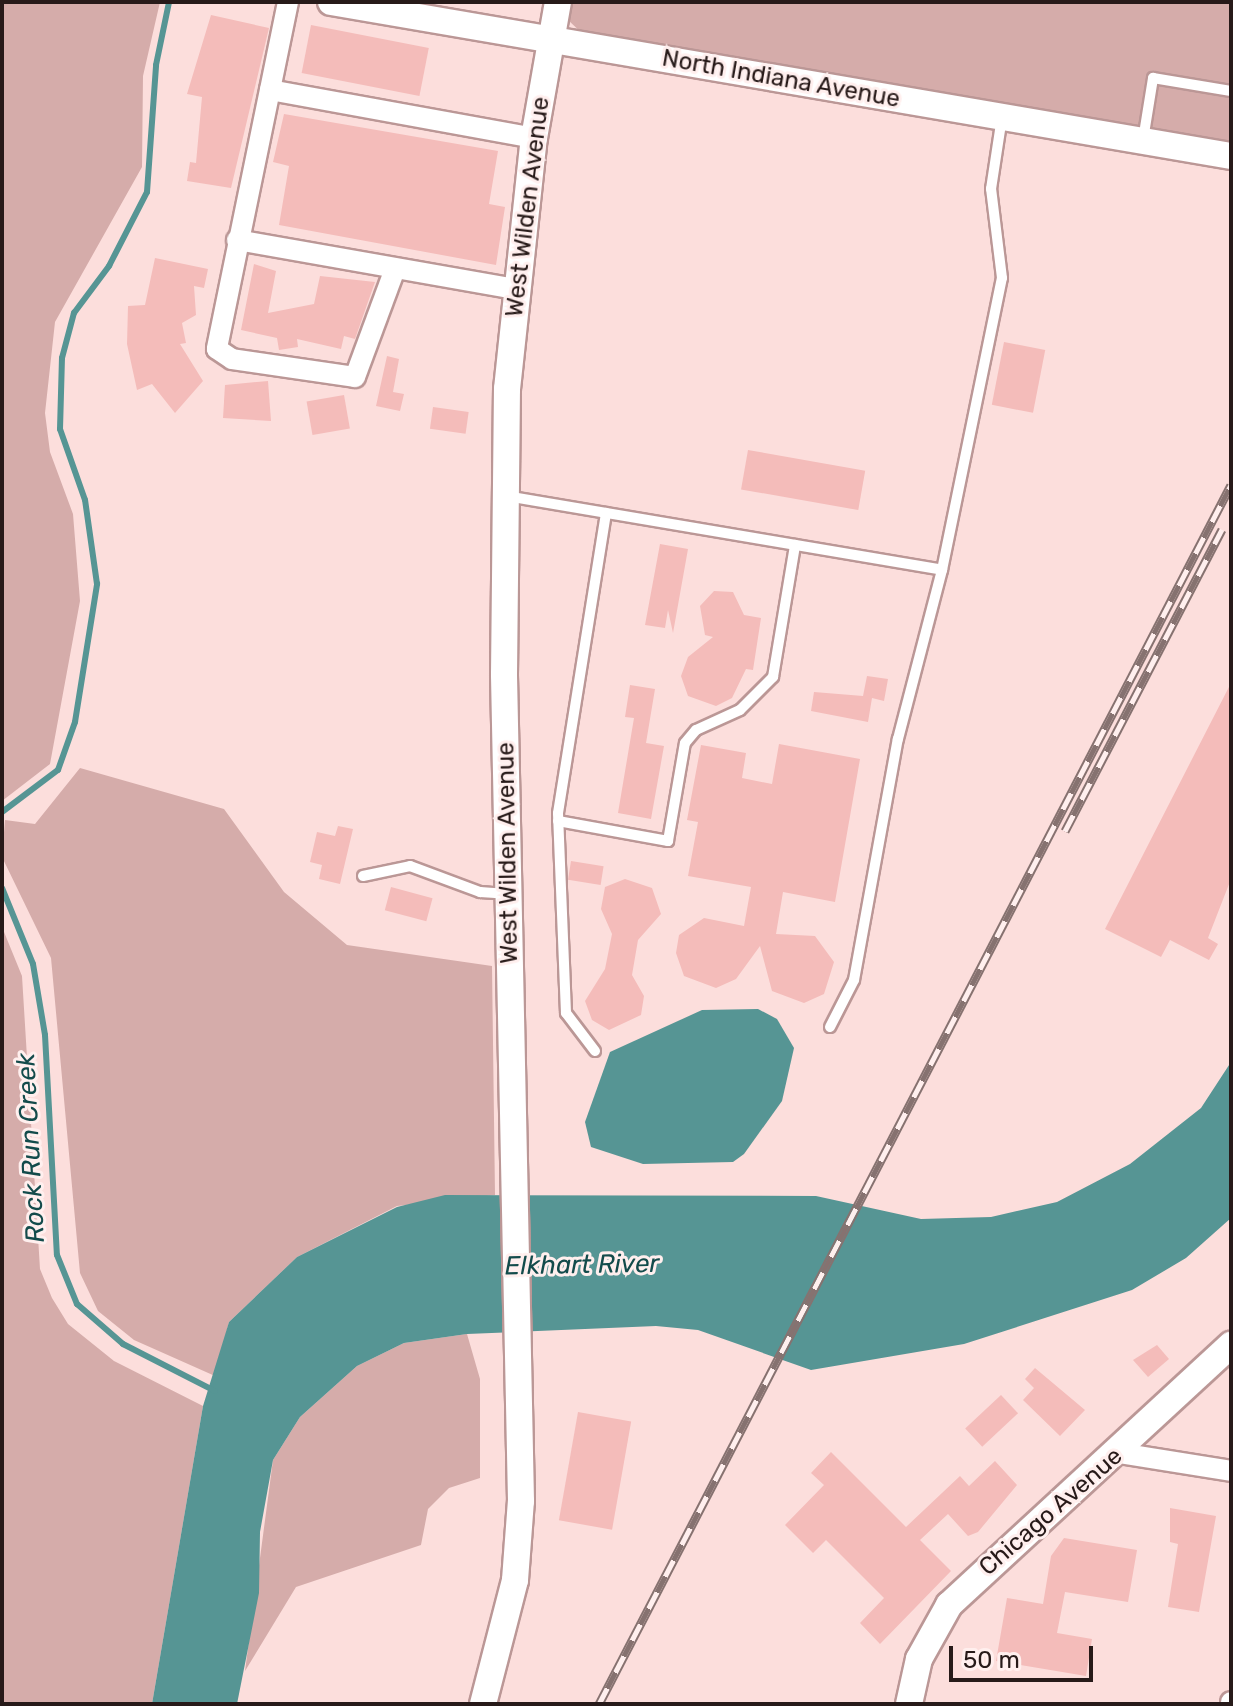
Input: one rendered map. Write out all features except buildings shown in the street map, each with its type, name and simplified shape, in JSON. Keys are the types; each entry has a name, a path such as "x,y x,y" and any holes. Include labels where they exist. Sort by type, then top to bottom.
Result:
{"street":[{"path":"288,2 217,349 232,359 339,379 355,377 366,362 395,269"},
{"name":"North Indiana Avenue","path":"331,2 1231,156"},
{"name":"West Wilden Avenue","path":"483,1704 515,1580 520,1374 504,496 515,289 534,138 558,2"},
{"path":"270,90 534,138"},
{"path":"237,240 515,289"},
{"name":"Chicago Avenue","path":"909,1704 919,1659 949,1605 1119,1453 1231,1345"},
{"path":"1119,1453 1231,1471"}],"lane":[{"path":"1143,141 1153,78 1231,91"},
{"path":"830,1027 854,980 898,739 942,570 1002,278 991,189 1002,116"},
{"path":"504,496 942,570"},
{"path":"595,1051 566,1013 558,821 606,513"},
{"path":"558,821 668,841 685,743 696,730 740,710 773,677 795,545"},
{"path":"363,876 410,866 480,892 509,894"}],"shaded area":[{"path":"2,2 160,2 143,76 142,167 55,322 45,413 50,452 73,514 80,601 50,764 2,801"},
{"path":"570,2 1231,2 1231,141 586,37 568,20"},
{"path":"80,768 224,809 284,892 347,945 492,966 495,1195 397,1206 297,1257 229,1322 215,1376 134,1340 98,1311 80,1273 51,958 2,857 5,820 35,824"},
{"path":"2,927 22,976 40,1269 52,1298 68,1324 114,1361 203,1406 152,1704 2,1704"},
{"path":"467,1334 480,1379 480,1478 449,1488 428,1509 421,1545 296,1587 245,1671 273,1460 300,1417 357,1366 404,1343"}],"water":[{"path":"758,1009 777,1019 794,1048 782,1101 744,1154 733,1162 643,1164 591,1147 585,1122 610,1052 702,1010"},
{"name":"Elkhart River","path":"1231,1062 1231,1218 1186,1258 1132,1290 964,1344 811,1370 698,1330 656,1326 467,1334 404,1343 357,1366 300,1417 273,1460 260,1532 259,1593 237,1704 152,1704 203,1406 229,1322 297,1257 397,1207 445,1195 816,1196 921,1219 991,1217 1057,1202 1130,1164 1201,1108"}],"waterway":[{"name":"Rock Run Creek","path":"2,812 58,770 75,722 97,584 85,500 60,429 62,358 74,313 109,266 147,192 156,65 169,2"},
{"name":"Rock Run Creek","path":"2,888 33,964 45,1035 57,1255 77,1304 123,1344 215,1391"}],"railway":[{"path":"599,1704 1231,485"},
{"path":"1065,831 1222,529"}]}
